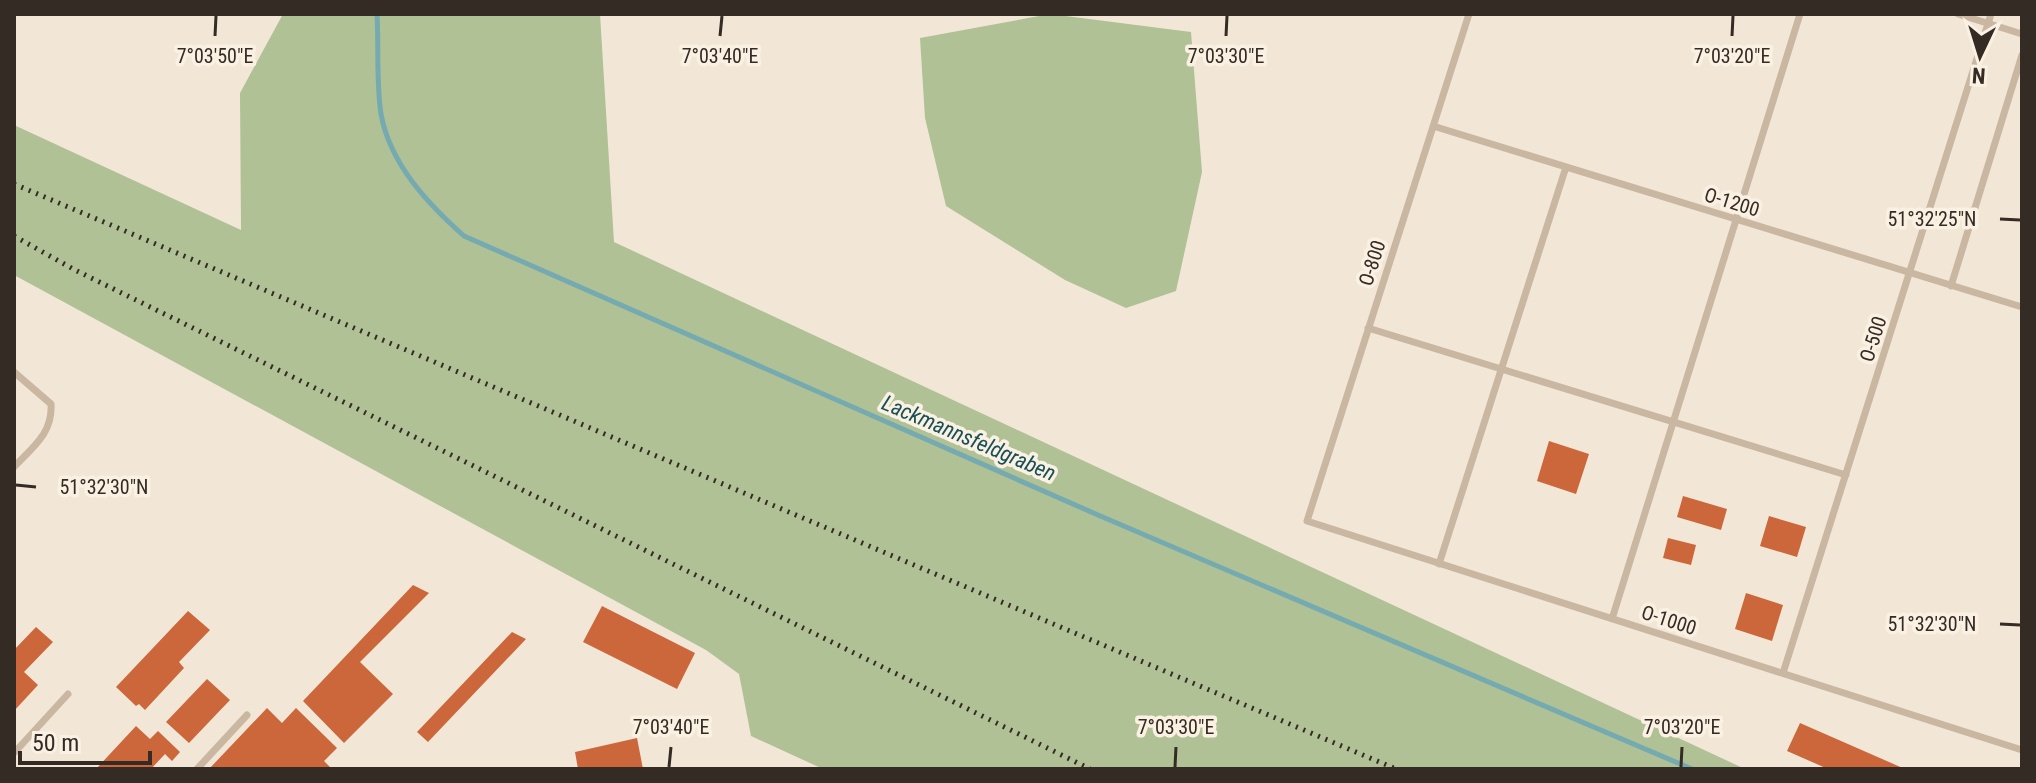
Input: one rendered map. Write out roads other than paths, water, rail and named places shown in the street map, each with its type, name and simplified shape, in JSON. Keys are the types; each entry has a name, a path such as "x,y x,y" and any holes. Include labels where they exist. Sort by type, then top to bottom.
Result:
{"lane":[{"name":"O-800","path":"1307,521 1469,14"},
{"path":"1612,619 1800,14"},
{"path":"1958,14 2022,34"},
{"name":"O-500","path":"1783,673 1991,14"},
{"path":"1951,286 2022,55"},
{"name":"O-1200","path":"1433,126 2022,307"},
{"path":"1439,564 1566,167"},
{"path":"1368,328 1846,475"},
{"path":"14,372 51,404 52,417 49,430 14,467"},
{"name":"O-1000","path":"1307,521 2022,750"},
{"path":"14,753 68,694"},
{"path":"197,769 247,715"}],"waterway":[{"name":"Lackmannsfeldgraben","path":"377,14 381,114 393,150 424,197 464,236 1098,515 1692,769"}],"railway":[{"path":"14,184 1396,769"},
{"path":"14,236 75,270 1090,769"}]}
